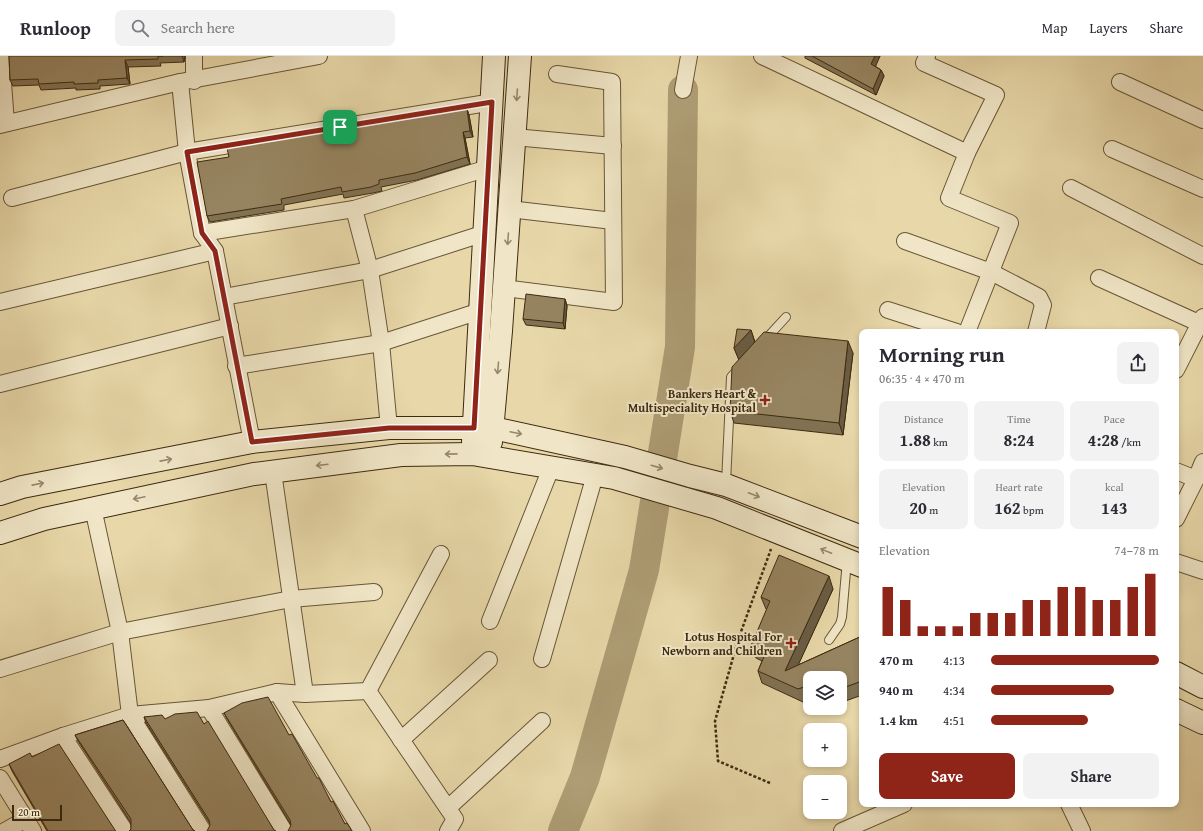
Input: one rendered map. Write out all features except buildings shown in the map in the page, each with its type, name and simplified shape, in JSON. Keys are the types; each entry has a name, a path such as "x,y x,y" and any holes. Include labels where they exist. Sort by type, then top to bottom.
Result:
{"street":[{"path":"1,56 3,124 187,82 319,56"},
{"path":"194,56 187,82 187,152 202,233 215,251 230,326 236,366 252,442"},
{"path":"483,428 480,311 494,56"},
{"path":"480,455 504,288 520,56"},
{"path":"683,90 689,56"},
{"path":"762,56 967,153"},
{"path":"927,56 924,63 996,95 967,153 949,198 1010,223 968,329"},
{"path":"504,288 614,302 612,82 557,74"},
{"path":"1120,82 1203,120"},
{"path":"12,198 187,152 492,102"},
{"path":"514,137 612,146"},
{"path":"1112,149 1203,190"},
{"path":"202,233 354,209 488,168"},
{"path":"1071,188 1203,256"},
{"path":"354,209 370,270 381,343 389,428"},
{"path":"509,209 613,221"},
{"path":"224,297 370,270 484,233"},
{"path":"905,241 991,272 1039,297 1043,305 1037,329"},
{"path":"0,302 215,251"},
{"path":"1099,278 1202,322 1179,364"},
{"path":"888,310 948,329"},
{"path":"236,366 381,343 480,311"},
{"path":"0,384 230,326"},
{"path":"0,494 22,487 209,452 252,442 389,428 483,428 625,457 726,485 859,536"},
{"path":"0,533 44,519 93,508 273,472 401,455 480,455 604,477 717,508 854,562"},
{"path":"1179,513 1203,462"},
{"path":"490,621 551,468"},
{"path":"273,472 305,694"},
{"path":"1179,472 1196,479"},
{"path":"542,659 604,477"},
{"path":"93,508 120,632 130,715 203,831"},
{"path":"368,691 442,554"},
{"path":"1179,563 1203,571"},
{"path":"0,669 120,632 291,599 374,592"},
{"path":"401,740 489,660"},
{"path":"1179,675 1203,687"},
{"path":"0,759 63,736 130,715 209,708 277,692 305,694 368,691"},
{"path":"368,691 455,819 448,831"},
{"path":"277,692 362,831"},
{"path":"209,708 284,831"},
{"path":"448,808 542,722"},
{"path":"63,736 125,831"},
{"path":"0,778 30,825 5,831"},
{"path":"842,831 897,807"},
{"path":"1070,807 1082,831"}],"lane":[{"path":"761,344 786,317"},
{"path":"726,485 732,376 746,360"},
{"path":"829,640 840,624 854,562"}],"path":[{"path":"770,783 718,761 715,721 738,640 777,531"}],"waterway":[{"path":"563,831 585,777 644,570 680,347 683,90"}],"place":[{"name":"Bankers Heart & Multispeciality Hospital","path":"765,400"},
{"name":"Lotus Hospital For Newborn and Children","path":"791,643"}],"route":[{"path":"492,102 474,428 389,428 252,442 236,366 230,326 215,251 202,233 187,152 340,127 492,102"}]}
